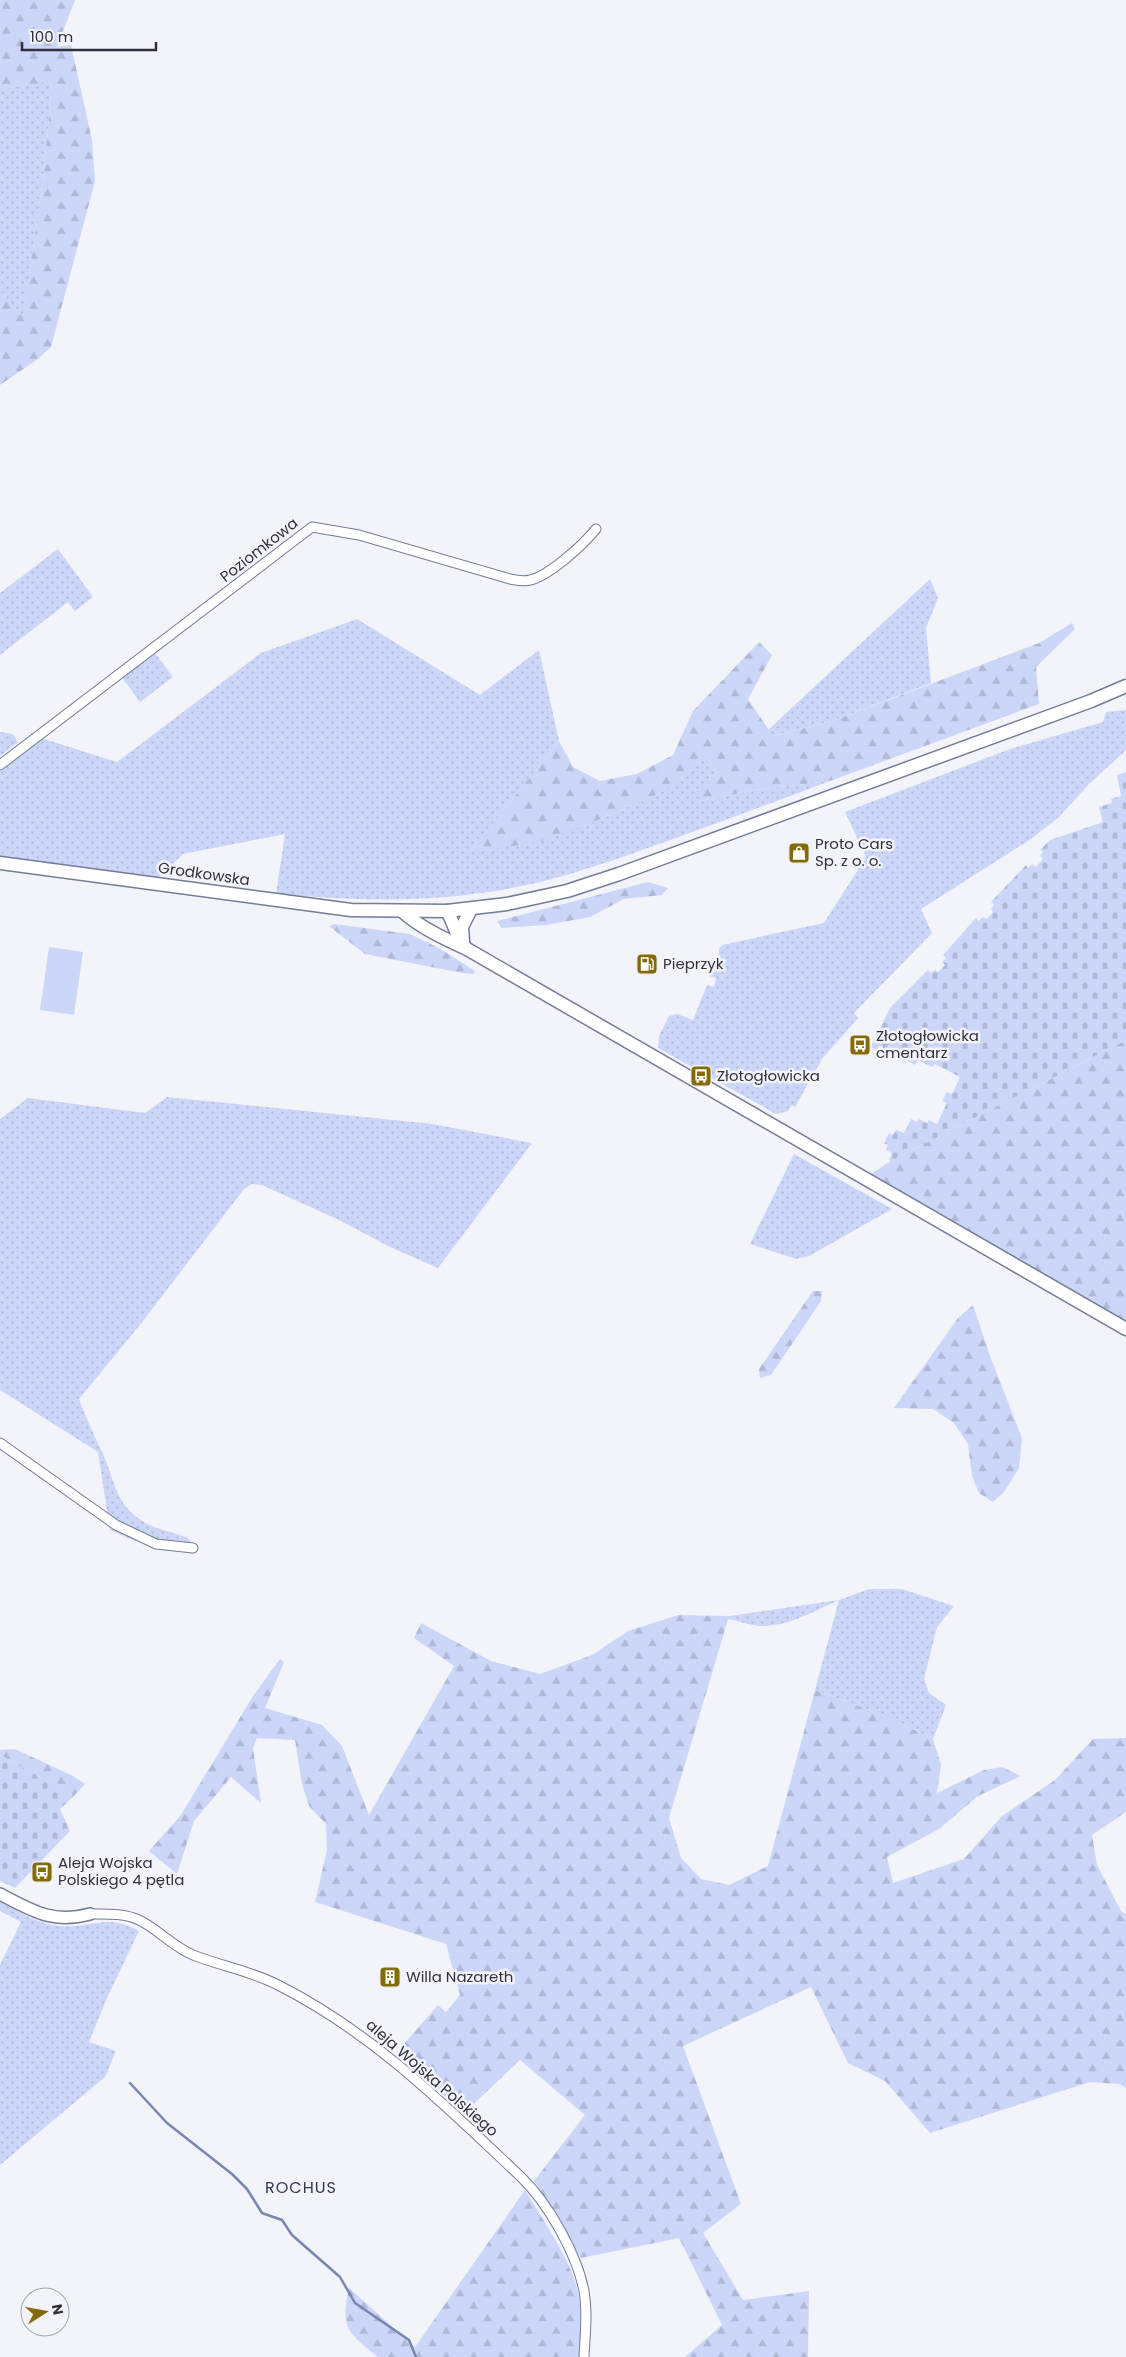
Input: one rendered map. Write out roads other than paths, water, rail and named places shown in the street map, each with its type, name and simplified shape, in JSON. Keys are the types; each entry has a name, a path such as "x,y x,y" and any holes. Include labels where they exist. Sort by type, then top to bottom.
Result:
{"main road":[{"path":"1091,702 1126,686"},
{"path":"1091,702 1126,694"},
{"name":"Grodkowska","path":"0,863 341,909 403,912 447,911 532,900 586,886 1091,702"},
{"path":"467,949 461,935 462,927 471,909"},
{"path":"447,911 453,920 458,940 467,949"},
{"path":"447,911 443,922 447,940"},
{"path":"403,912 447,940 467,949 1126,1329"}],"street":[{"name":"Poziomkowa","path":"0,765 312,527 359,535 510,579 528,581 538,578 566,557 596,529"},
{"path":"0,1443 116,1526 156,1544 193,1548"},
{"name":"aleja Wojska Polskiego","path":"0,1894 42,1916 64,1919 90,1914 118,1914 138,1920 174,1945 194,1955 256,1975 278,1985 346,2024 401,2066 521,2176 545,2206 578,2268 582,2283 586,2306 584,2357"}],"waterway":[{"path":"130,2083 167,2123 232,2174 247,2189 262,2213 282,2220 292,2235 340,2277 355,2303 409,2340 416,2357"}],"place":[{"name":"Proto Cars Sp. z o. o.","path":"799,853"},
{"name":"Pieprzyk","path":"647,964"},
{"name":"Złotogłowicka cmentarz","path":"860,1045"},
{"name":"Złotogłowicka","path":"701,1076"},
{"name":"Aleja Wojska Polskiego 4 pętla","path":"42,1872"},
{"name":"Willa Nazareth","path":"390,1977"}],"district":[{"name":"ROCHUS","path":"301,2187"}]}
